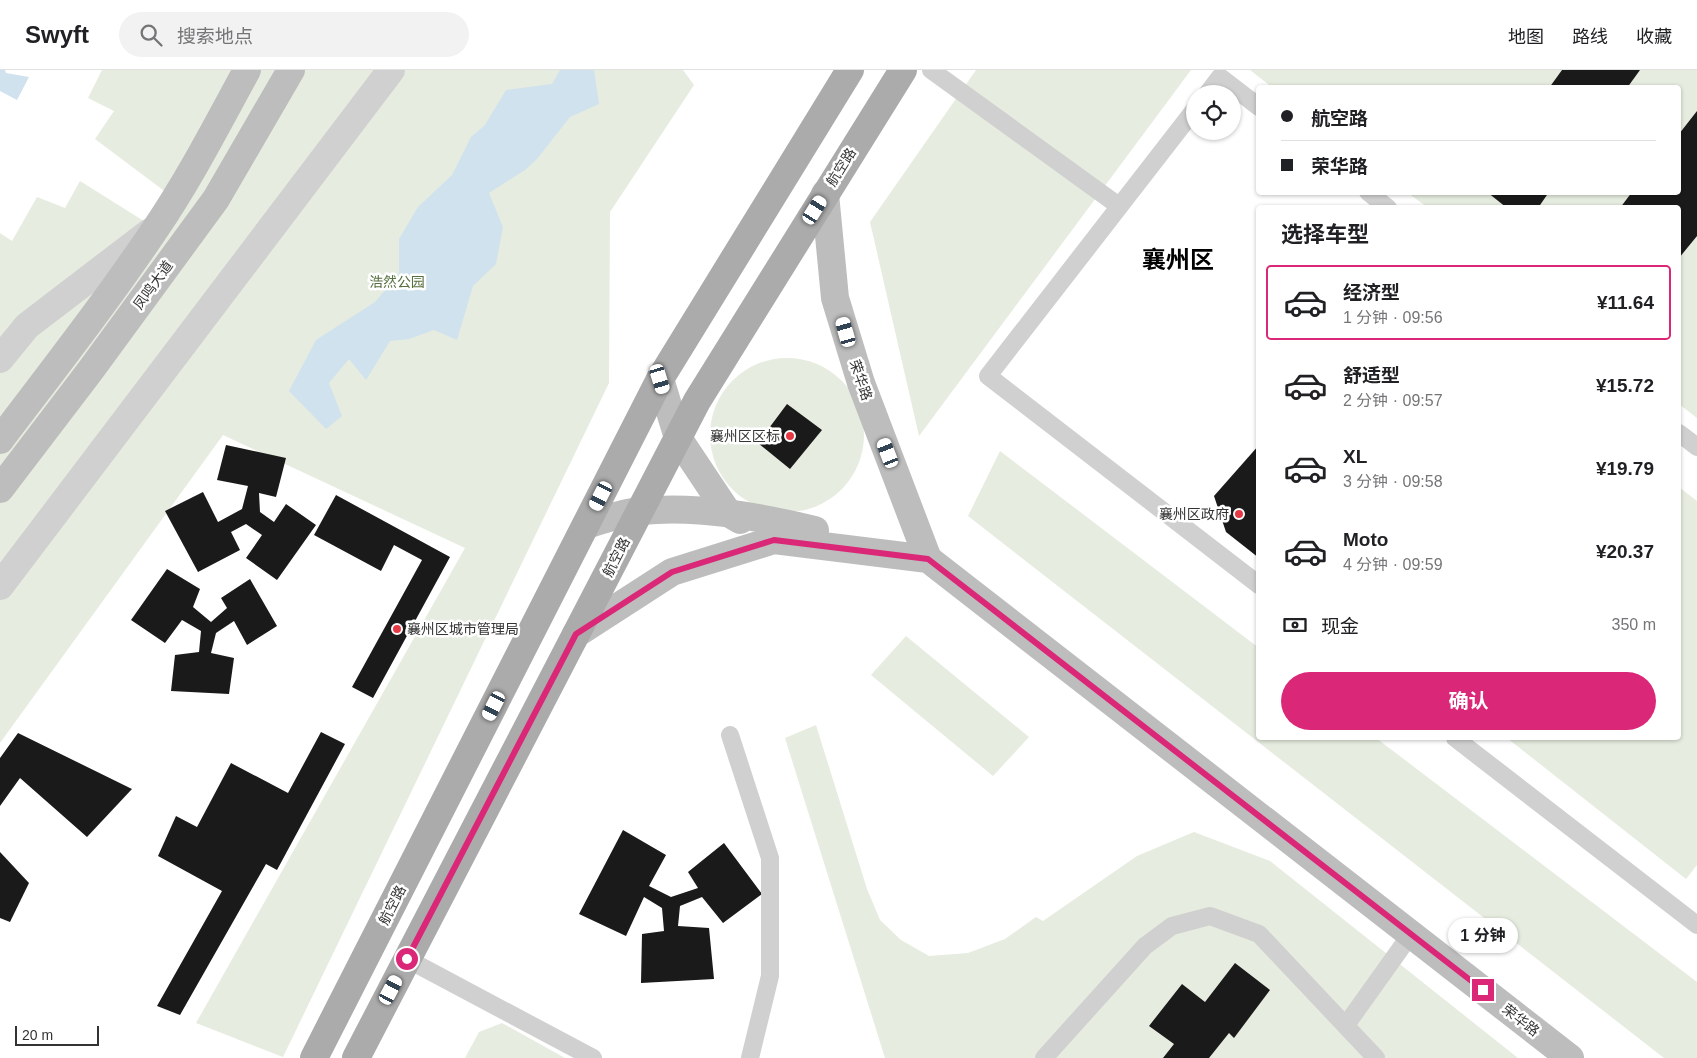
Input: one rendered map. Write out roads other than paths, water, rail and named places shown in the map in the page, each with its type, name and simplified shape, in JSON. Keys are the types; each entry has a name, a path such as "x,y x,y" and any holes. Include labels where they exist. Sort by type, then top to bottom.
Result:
{"main road":[{"path":"0,440 156,228 248,70"},
{"name":"凤鸣大道","path":"0,489 216,199 291,70"},
{"name":"航空路","path":"314,1058 660,379 850,70"},
{"name":"航空路","path":"356,1058 697,401 903,70"},
{"name":"荣华路","path":"825,194 835,298 861,383 928,559 1570,1058"},
{"path":"660,379 678,438 728,513 774,540 928,559"},
{"path":"586,525 640,511 672,510 728,513 777,521 928,559"},
{"path":"576,634 672,572 774,540"},
{"path":"378,1058 403,966"}],"street":[{"path":"0,586 391,70"},
{"path":"0,359 27,326 156,228"}],"lane":[{"path":"931,70 1119,206"},
{"path":"1214,85 1220,77 1230,85"},
{"path":"1241,93 1256,105"},
{"path":"1186,120 988,376 1256,584"},
{"path":"1372,195 1384,205"},
{"path":"1681,435 1697,447"},
{"path":"730,735 770,858 770,976 750,1058"},
{"path":"1458,740 1697,925"},
{"path":"1044,1058 1145,946 1172,926 1210,916 1259,934 1376,1058"},
{"path":"1346,1025 1411,934"},
{"path":"403,966 593,1058"}],"water":[{"path":"0,70 5,70 6,73 29,77 17,100 0,91"},
{"path":"560,70 594,70 599,104 570,117 537,159 525,170 489,193 503,227 496,264 473,286 457,340 434,330 409,339 390,341 366,380 349,359 329,383 342,416 326,429 289,391 316,340 375,302 399,274 399,239 418,207 452,175 471,137 485,125 506,90 552,84"}],"place":[{"name":"襄州区区标","path":"790,436"},
{"name":"襄州区政府","path":"1239,514"},
{"name":"襄州区城市管理局","path":"397,629"}],"district":[{"name":"襄州区","path":"1178,260"}],"park label":[{"name":"浩然公园","path":"397,282"}]}
